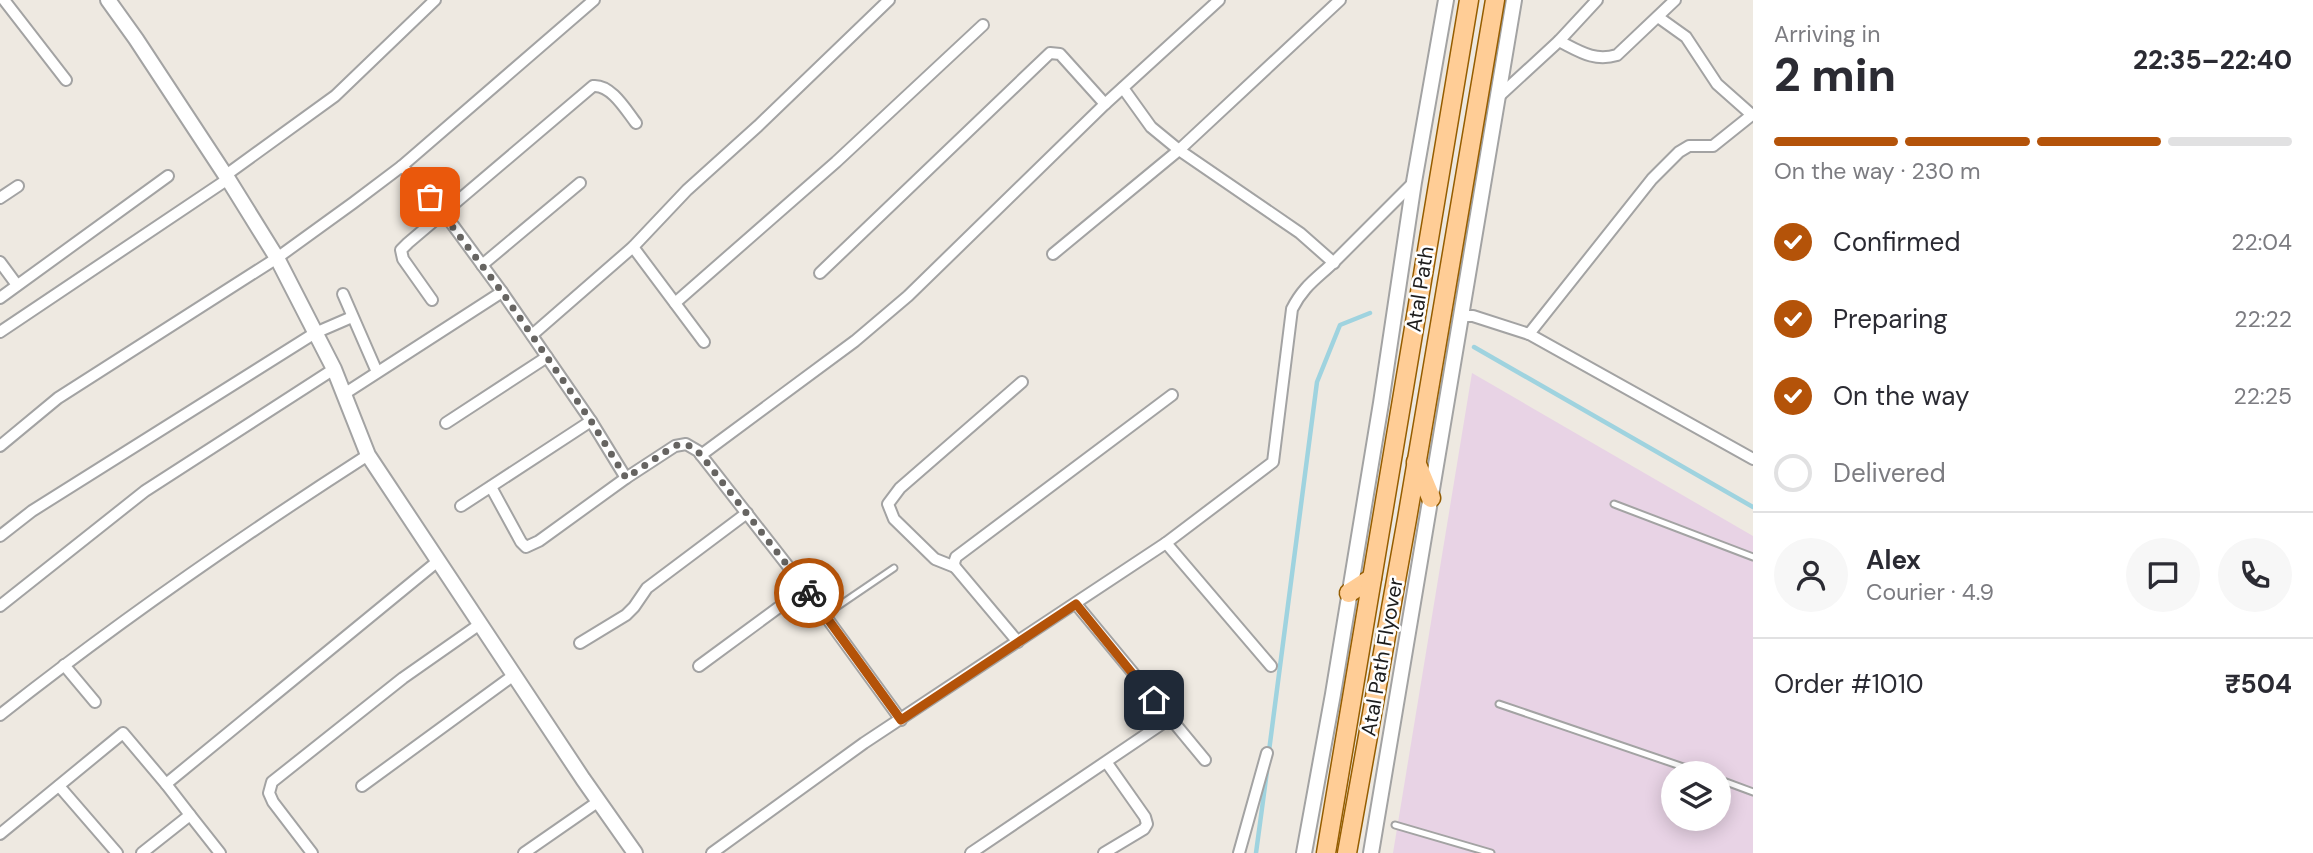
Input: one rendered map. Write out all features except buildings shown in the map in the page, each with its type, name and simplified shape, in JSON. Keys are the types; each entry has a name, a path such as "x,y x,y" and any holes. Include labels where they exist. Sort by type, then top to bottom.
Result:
{"main road":[{"name":"Atal Path","path":"1372,578 1469,0"},
{"name":"Atal Path Flyover","path":"1347,853 1495,0"},
{"path":"1416,461 1431,498"},
{"path":"1349,593 1372,578"},
{"name":"Atal Path Flyover","path":"1326,853 1372,578"}],"street":[{"path":"4,0 65,80"},
{"path":"107,0 136,39 278,258 334,369 368,455 635,853"},
{"path":"0,332 227,177 335,96 435,0"},
{"path":"0,446 58,398 278,258 402,166 594,0"},
{"path":"532,335 633,247 687,190 890,0"},
{"path":"701,455 855,341 908,296 1113,96 1219,0"},
{"path":"1053,254 1179,150 1340,0"},
{"path":"1304,853 1446,0"},
{"path":"1371,853 1514,0"},
{"path":"1497,98 1559,41 1597,0"},
{"path":"1559,41 1591,57 1608,58 1617,55 1675,0"},
{"path":"1529,334 1652,179 1679,152 1689,146 1713,146 1752,114 1717,84 1686,37 1658,17"},
{"path":"675,303 835,162 983,25"},
{"path":"820,273 1050,53 1060,54 1179,150 1271,211 1334,262"},
{"path":"432,300 401,254 408,243 593,86 601,86 609,91 636,123"},
{"path":"402,166 444,213 502,292 591,421 626,478"},
{"path":"0,298 168,176"},
{"path":"712,853 864,743 1166,543 1273,462 1292,309 1307,284 1334,262 1414,182"},
{"path":"482,265 580,183"},
{"path":"0,198 18,186"},
{"path":"633,247 704,342"},
{"path":"0,262 17,285"},
{"path":"344,394 502,292"},
{"path":"343,294 377,372"},
{"path":"1462,316 1473,316 1529,334 1753,459"},
{"path":"0,536 32,511 315,333 352,317"},
{"path":"446,423 547,358"},
{"path":"0,606 145,491 334,369"},
{"path":"1018,642 955,567 935,559 894,519 890,512 890,498 1022,382"},
{"path":"955,567 954,560 960,554 1172,395"},
{"path":"461,506 591,421"},
{"path":"491,487 526,547 539,541 674,446 686,444 701,455 747,513 901,720"},
{"path":"0,715 64,665 252,530 368,455"},
{"path":"580,643 626,615 647,588 747,513"},
{"path":"1166,543 1271,666"},
{"path":"166,784 438,562"},
{"path":"699,666 805,588"},
{"path":"1076,604 1205,760"},
{"path":"312,853 273,802 269,793 272,782 402,678 480,624"},
{"path":"64,665 95,702"},
{"path":"362,786 514,675"},
{"path":"971,853 1169,719"},
{"path":"0,834 123,733 220,853"},
{"path":"1239,853 1266,753"},
{"path":"1104,853 1144,829 1147,824 1145,817 1107,763"},
{"path":"59,786 117,853"},
{"path":"524,853 599,802"},
{"path":"142,853 190,815"}],"lane":[{"path":"1614,504 1753,558"},
{"path":"825,615 894,568"},
{"path":"1499,704 1666,761"},
{"path":"1731,784 1753,792"},
{"path":"1395,825 1491,853"}],"shaded area":[{"path":"1472,373 1753,536 1753,853 1393,853"}],"waterway":[{"path":"1269,751 1317,382 1340,325 1370,313"},
{"path":"1474,347 1753,507"},
{"path":"1256,853 1267,771"}],"way so far":[{"path":"430,197 502,292 591,421 626,478 674,446 681,443 692,446 809,593"}],"route":[{"path":"809,593 901,720 1076,604 1154,700"}]}
